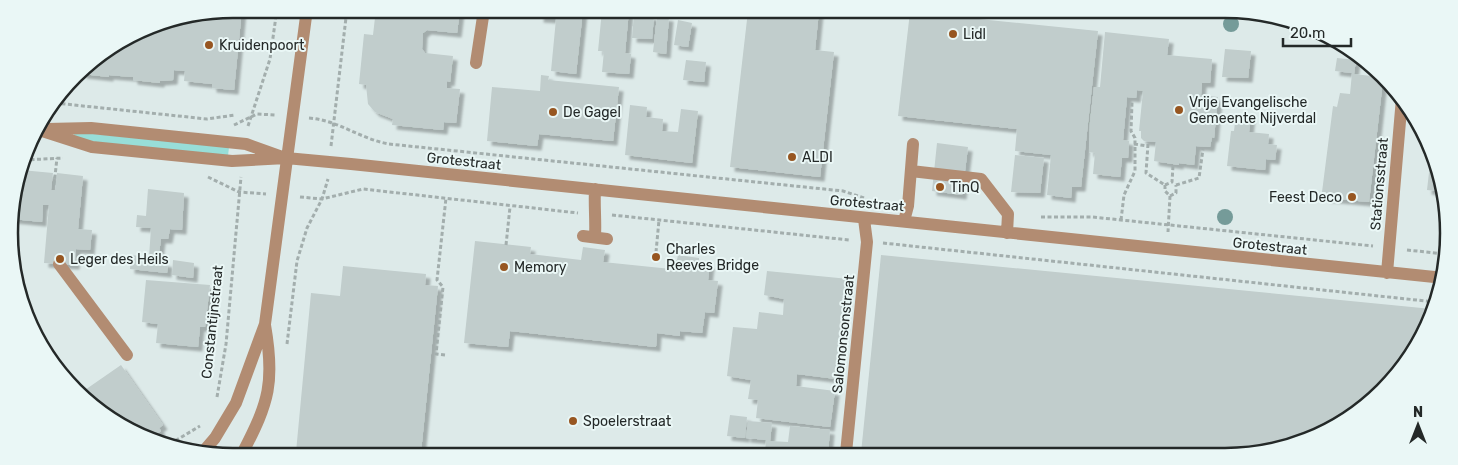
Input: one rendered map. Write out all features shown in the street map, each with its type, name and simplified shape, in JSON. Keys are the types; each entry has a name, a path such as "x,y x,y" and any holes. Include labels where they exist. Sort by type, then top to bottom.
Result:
{"street":[{"path":"208,446 236,403 265,324 306,18"},
{"path":"476,63 483,18"},
{"name":"Stationsstraat","path":"1387,273 1401,109"},
{"name":"Grotestraat","path":"44,128 92,128 246,144 286,158"},
{"name":"Grotestraat","path":"43,130 92,147 243,162 286,158 595,189 864,219 904,221 1166,251 1435,277"},
{"path":"904,221 908,206 913,144"},
{"path":"911,171 981,179 1008,214 1007,233"},
{"path":"595,189 593,214 596,223 595,237"},
{"name":"Salomonsonstraat","path":"846,448 867,242 864,219"},
{"path":"58,264 127,355"},
{"path":"245,448 269,394 271,358 265,324"}],"path":[{"path":"250,117 270,59 277,18"},
{"name":"Grotestraat","path":"346,18 334,123 362,138 389,144 843,192 867,199"},
{"path":"1121,220 1124,195 1135,171 1135,138 1131,131 1132,102"},
{"path":"61,104 207,119 234,116"},
{"path":"1134,144 1148,145 1146,173 1165,186"},
{"path":"1176,186 1200,178 1203,149"},
{"path":"30,160 71,157"},
{"path":"54,186 57,158"},
{"path":"1170,196 1176,193 1176,186 1172,182 1173,166"},
{"path":"1165,186 1172,182"},
{"path":"1165,186 1165,192 1170,196"},
{"name":"Constantijnstraat","path":"216,400 222,382 239,192"},
{"path":"1163,272 1170,196"},
{"path":"445,355 436,354 443,287 437,280 446,198"},
{"path":"287,349 297,261 307,228 322,199"},
{"path":"506,244 510,207"},
{"name":"Grotestraat","path":"1008,214 1036,217 1070,215 1440,253"},
{"path":"656,252 659,220"},
{"path":"1386,296 1429,301"},
{"path":"176,440 208,423"}],"shaded area":[{"path":"74,132 229,147 228,156 87,141 74,138"}],"building":[{"path":"241,18 234,90 212,88 212,84 184,81 185,71 174,70 173,80 160,81 160,83 133,80 133,77 109,75 109,77 87,75 125,46 150,34 204,19"},
{"path":"375,18 459,18 457,33 427,30 423,33 422,49 425,53 453,56 450,82 447,81 447,88 460,89 456,123 444,122 443,130 392,125 393,119 375,112 368,104 366,85 359,84 364,34 373,35"},
{"path":"539,18 582,18 576,74 551,71 556,19"},
{"path":"601,18 628,18 625,53 631,54 629,74 602,72 604,51 598,51"},
{"path":"634,18 654,18 652,39 632,38"},
{"path":"657,18 669,18 666,54 653,52"},
{"path":"747,18 818,18 815,50 834,52 820,177 730,167"},
{"path":"909,18 969,18 1098,31 1081,187 1072,187 1071,198 1047,195 1051,155 1015,151 1017,129 898,116"},
{"path":"678,20 692,23 688,47 674,45"},
{"name":"Vrije Evangelische Gemeente Nijverdal","path":"1105,32 1169,39 1167,55 1212,59 1210,83 1202,83 1201,95 1218,97 1214,138 1212,137 1210,147 1196,146 1194,165 1154,161 1156,142 1144,141 1141,138 1141,131 1139,131 1143,91 1137,90 1136,98 1127,97 1123,140 1129,141 1128,158 1122,158 1120,177 1093,174 1095,153 1089,152 1090,122 1094,87 1100,87"},
{"path":"1225,49 1251,51 1248,78 1222,77"},
{"path":"1337,58 1353,60 1356,62 1354,74 1373,76 1382,85 1369,202 1325,198 1326,192 1322,192 1333,106 1337,107 1340,93 1350,94 1352,73 1335,71"},
{"path":"686,60 706,62 704,82 683,80"},
{"name":"De Gagel","path":"541,75 549,76 548,80 619,87 613,141 539,134 537,146 487,141 492,87 540,91"},
{"path":"630,105 647,107 646,117 663,119 662,131 678,132 681,109 698,111 692,163 625,155"},
{"path":"1236,114 1251,115 1249,132 1269,134 1268,144 1277,145 1275,160 1266,159 1265,170 1227,166 1231,131 1234,131"},
{"path":"937,143 968,147 962,195 932,191"},
{"path":"1015,155 1044,158 1040,193 1011,192"},
{"path":"1430,166 1436,191 1427,190"},
{"path":"27,171 53,173 51,190 55,190 57,173 83,176 78,229 92,230 90,250 76,249 75,265 44,263 49,205 43,205 42,222 18,220 19,204"},
{"path":"148,189 184,193 182,230 170,229 168,239 161,239 158,261 168,263 167,273 130,269 131,255 149,257 151,228 136,227 137,215 146,216"},
{"path":"475,241 531,247 530,254 581,260 583,247 605,250 603,262 671,269 672,260 677,260 678,255 699,258 699,263 710,264 708,280 718,281 714,313 705,312 702,333 680,331 680,336 657,333 656,347 510,331 508,347 464,343"},
{"path":"881,255 1427,308 1412,340 1378,385 1333,419 1308,431 1281,440 1254,446 1226,448 862,448"},
{"path":"173,260 194,263 193,278 172,275"},
{"path":"343,266 426,274 425,285 438,286 421,448 296,448 311,293 340,296"},
{"path":"767,271 849,279 836,379 797,374 796,386 835,391 830,427 756,418 758,400 748,399 751,380 727,376 733,327 757,329 759,312 783,315 784,299 764,295"},
{"path":"146,280 210,285 205,327 200,327 198,347 156,343 158,324 142,322"},
{"path":"121,365 163,425 159,428 161,431 157,434 125,419 86,390"},
{"path":"730,415 747,417 745,438 727,436"},
{"path":"748,421 772,423 770,441 788,442 790,426 830,430 828,448 765,448 766,440 746,438"}],"place":[{"name":"Lidl","path":"953,34"},
{"name":"Kruidenpoort","path":"209,45"},
{"name":"Vrije Evangelische Gemeente Nijverdal","path":"1179,110"},
{"name":"De Gagel","path":"553,112"},
{"name":"ALDI","path":"792,157"},
{"name":"TinQ","path":"940,187"},
{"name":"Feest Deco","path":"1352,197"},
{"name":"Charles Reeves Bridge","path":"656,257"},
{"name":"Leger des Heils","path":"60,259"},
{"name":"Memory","path":"504,267"},
{"name":"Spoelerstraat","path":"573,421"}]}
